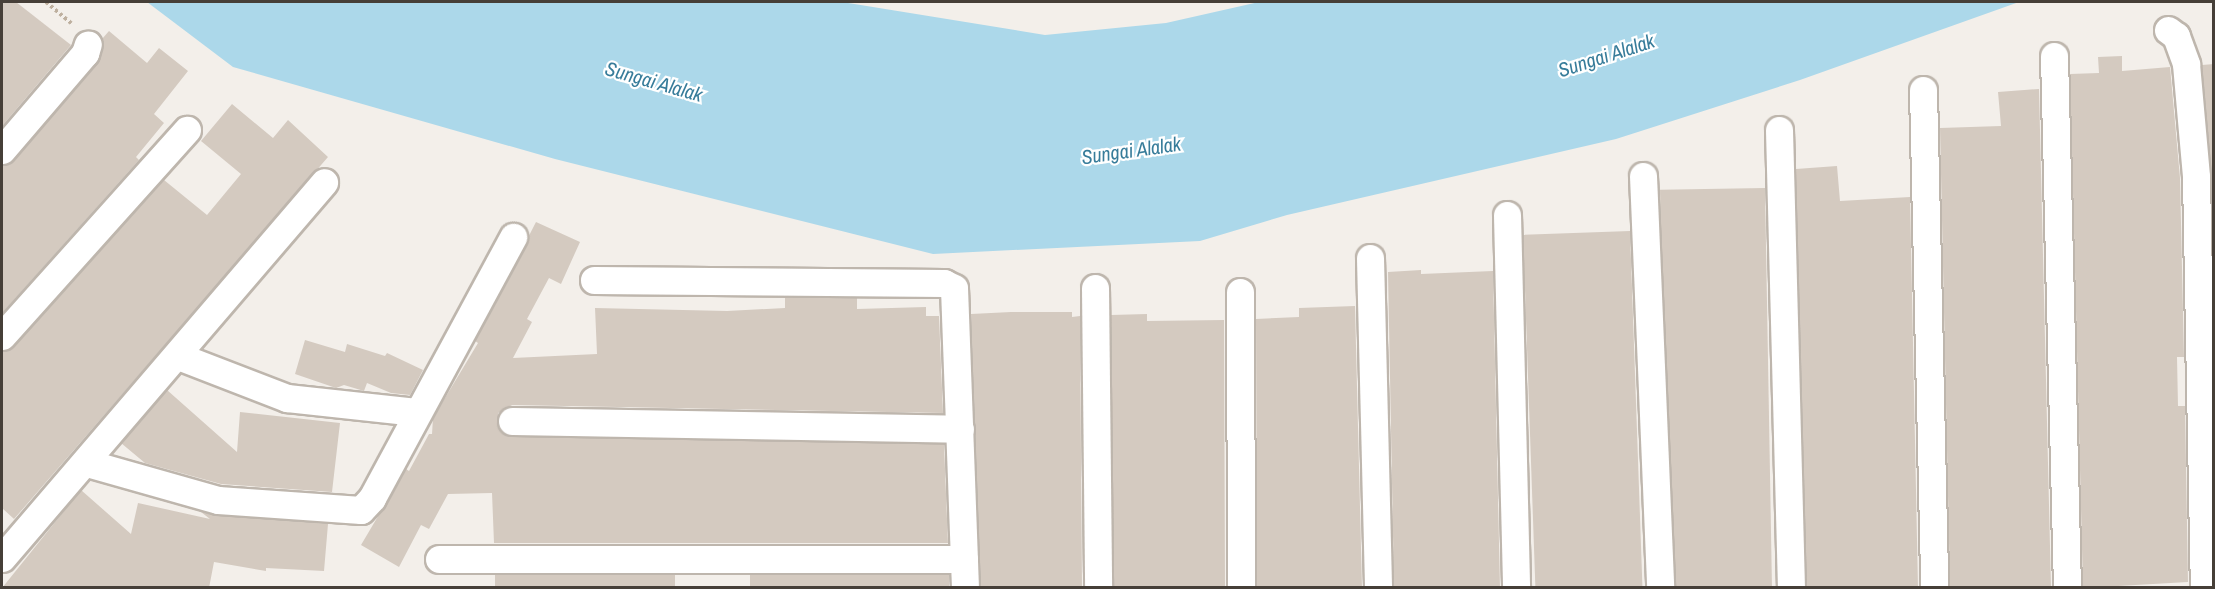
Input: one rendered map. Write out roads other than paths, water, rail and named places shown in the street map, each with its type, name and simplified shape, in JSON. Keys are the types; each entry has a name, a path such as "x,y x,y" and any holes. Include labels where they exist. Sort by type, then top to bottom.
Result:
{"street":[{"path":"2168,30 2176,36 2186,64 2205,173 2204,588"},
{"path":"2,150 86,53 88,44"},
{"path":"2054,56 2067,588"},
{"path":"1923,90 1934,588"},
{"path":"2,336 187,129"},
{"path":"1779,130 1791,588"},
{"path":"1643,176 1660,588"},
{"path":"2,558 87,463 324,182"},
{"path":"1507,215 1516,588"},
{"path":"87,463 219,500 361,510 372,498 416,412 513,237"},
{"path":"1370,258 1377,588"},
{"path":"594,280 950,285 957,295 965,588"},
{"path":"1095,288 1098,588"},
{"path":"1240,292 1241,588"},
{"path":"178,356 287,398 416,412"},
{"path":"512,421 960,429"},
{"path":"439,559 964,559"}],"water":[{"name":"Sungai Alalak","path":"147,2 842,2 1045,35 1166,23 1259,2 2019,2 1800,80 1616,139 1287,215 1200,241 933,254 555,159 233,67"}]}
